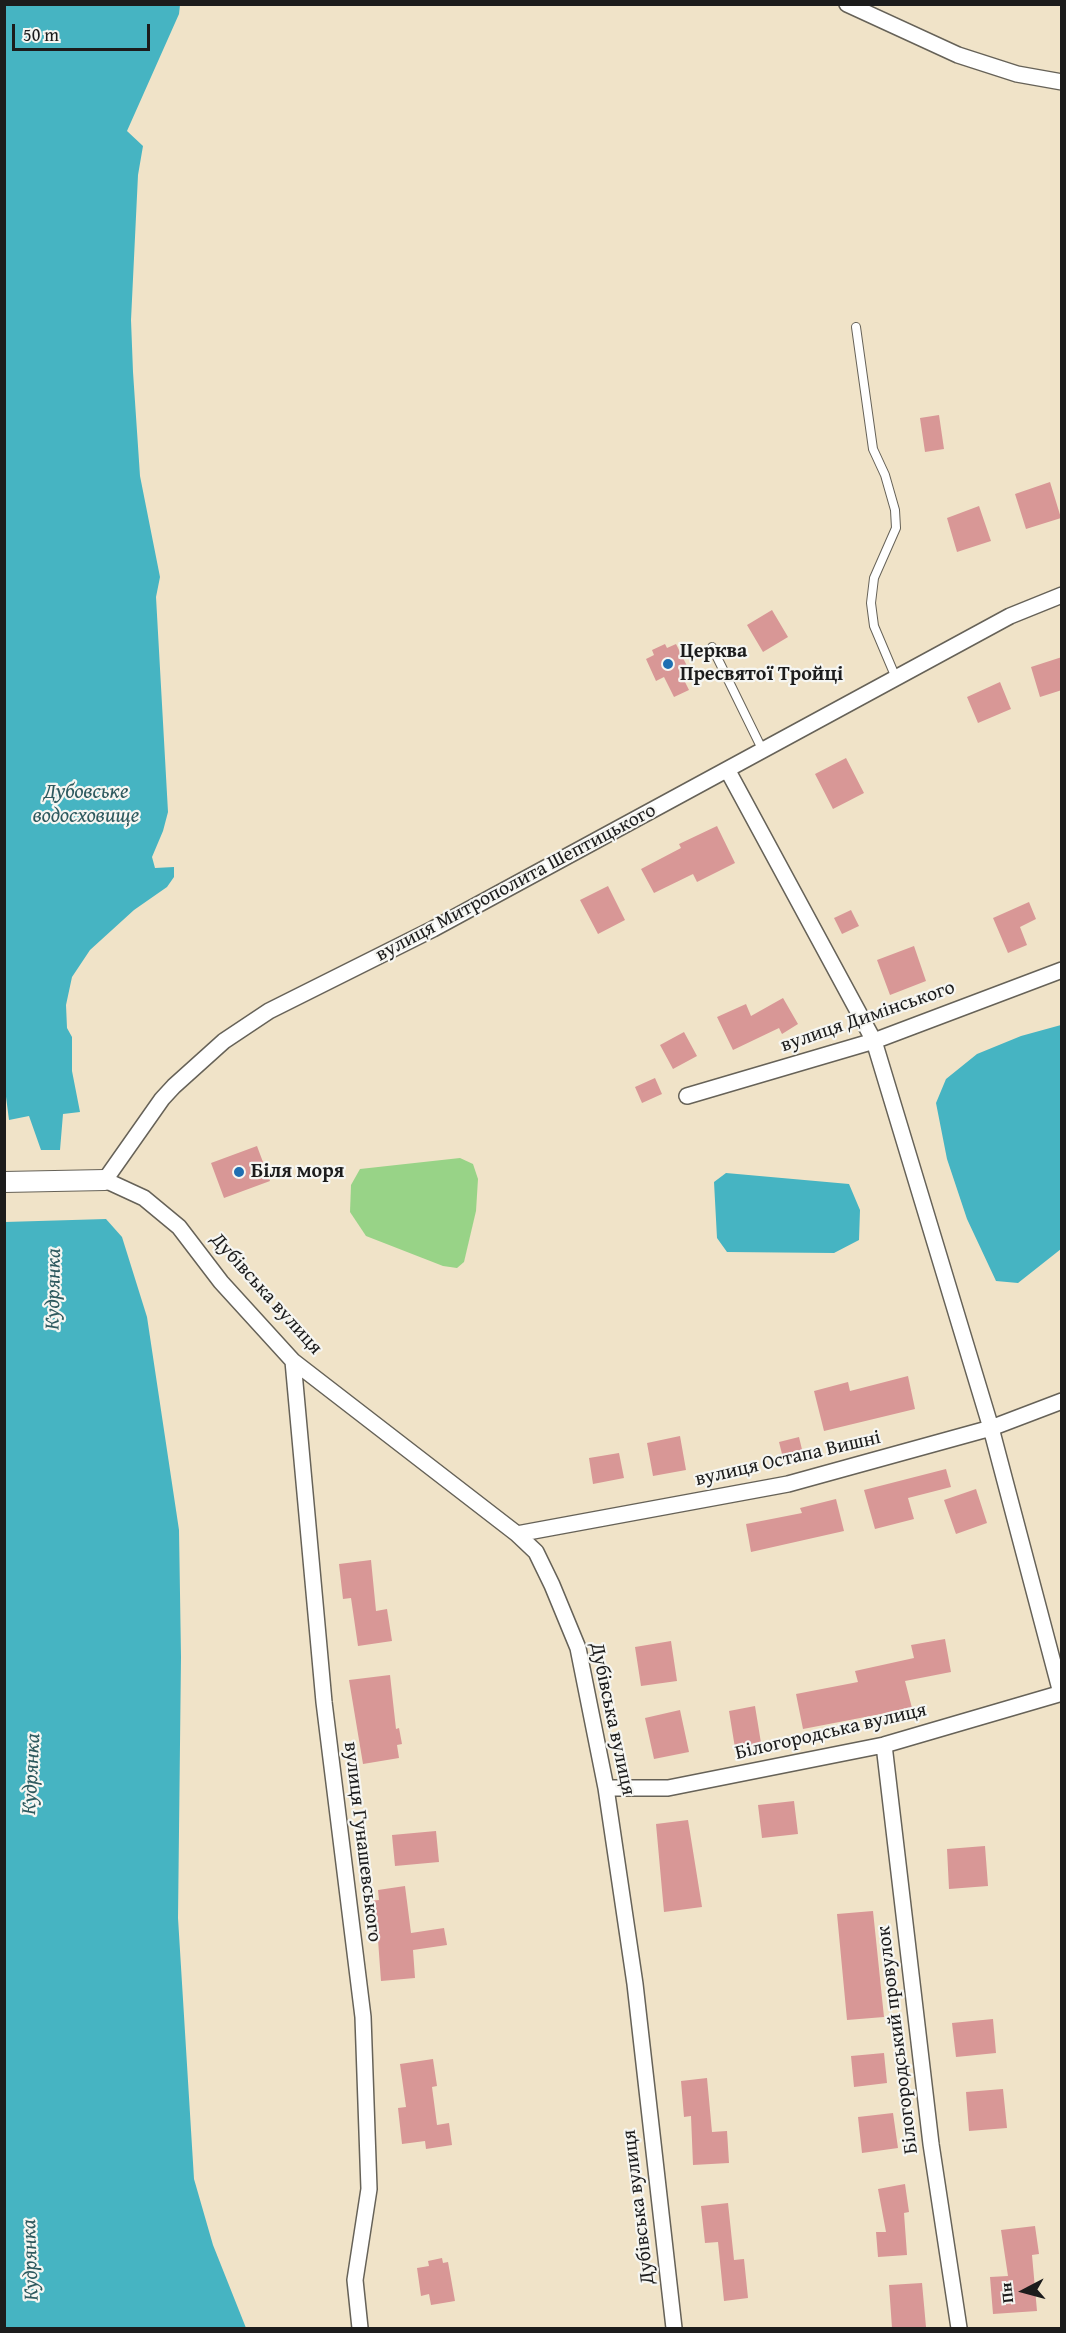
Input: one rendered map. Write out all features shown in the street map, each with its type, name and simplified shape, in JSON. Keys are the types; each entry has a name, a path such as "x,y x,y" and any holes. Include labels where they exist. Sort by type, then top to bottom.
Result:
{"street":[{"path":"847,4 958,56 1017,74 1062,81"},
{"name":"вулиця Митрополита Шептицького","path":"105,1180 162,1099 174,1086 225,1041 269,1011 434,929 1010,616 1062,595"},
{"path":"728,771 874,1041 991,1428 1061,1693"},
{"name":"вулиця Димінського","path":"687,1096 874,1041 1062,970"},
{"path":"4,1182 105,1180"},
{"name":"Дубівська вулиця","path":"105,1180 144,1198 179,1227 221,1281 293,1360 517,1534 536,1552 578,1648 606,1788 636,1996 674,2328"},
{"name":"вулиця Гунашевського","path":"293,1360 324,1702 363,2017 369,2188 355,2280 360,2328"},
{"name":"вулиця Остапа Вишні","path":"517,1534 788,1484 991,1428 1062,1401"},
{"name":"Білогородська вулиця","path":"606,1788 668,1788 884,1745 1061,1693"},
{"name":"Білогородський провулок","path":"884,1745 931,2144 959,2328"}],"lane":[{"path":"856,327 873,449 885,475 895,510 896,528 874,578 871,603 874,626 896,678"},
{"path":"712,647 763,751"}],"green space":[{"path":"460,1158 473,1164 478,1179 476,1211 464,1262 457,1268 443,1266 366,1236 350,1212 351,1185 360,1169"}],"water":[{"name":"Дубовське водосховище","path":"5,4 180,5 179,14 127,131 143,146 138,175 131,320 133,372 140,476 160,577 156,597 168,812 152,857 155,868 174,867 174,877 167,887 134,910 90,950 72,977 66,1005 67,1028 72,1037 72,1071 80,1112 63,1114 60,1150 41,1150 29,1116 9,1120 5,1089"},
{"path":"1061,1025 1061,1249 1018,1283 996,1281 967,1219 947,1159 936,1103 946,1079 977,1054 1021,1036"},
{"path":"726,1173 849,1184 860,1210 859,1240 834,1253 727,1252 717,1238 714,1182"},
{"name":"Кудрянка","path":"106,1219 122,1237 147,1317 179,1530 181,1657 178,1918 194,2179 213,2245 246,2328 5,2328 5,1222"}],"building":[{"path":"939,415 944,449 925,452 920,418"},
{"path":"1050,482 1061,518 1026,529 1015,494"},
{"path":"979,506 991,541 957,552 947,518"},
{"path":"772,610 788,637 763,652 747,625"},
{"path":"665,644 667,648 676,644 687,666 679,670 689,690 674,697 664,677 656,681 646,659 654,655 652,650"},
{"path":"1062,657 1062,690 1040,697 1031,667"},
{"path":"1000,682 1011,709 978,723 967,697"},
{"path":"846,758 864,793 833,809 815,774"},
{"path":"717,826 735,863 697,882 693,874 654,893 641,869 681,848 679,844"},
{"path":"608,886 625,920 598,934 580,900"},
{"path":"1029,902 1036,919 1020,927 1027,945 1008,953 993,918"},
{"path":"851,910 859,926 842,934 834,918"},
{"path":"914,946 926,981 890,995 877,960"},
{"path":"783,998 798,1024 782,1034 779,1028 733,1050 717,1017 746,1004 751,1016"},
{"path":"684,1032 697,1056 673,1069 660,1045"},
{"path":"655,1078 662,1094 642,1103 635,1087"},
{"path":"257,1146 270,1181 224,1198 211,1163"},
{"path":"908,1376 915,1409 824,1431 814,1391 848,1382 850,1391"},
{"path":"680,1436 686,1470 653,1476 647,1443"},
{"path":"799,1437 805,1462 785,1466 779,1442"},
{"path":"619,1453 624,1478 593,1484 589,1458"},
{"path":"946,1469 951,1487 908,1498 914,1519 875,1529 864,1490"},
{"path":"976,1489 987,1523 956,1534 944,1500"},
{"path":"836,1499 844,1531 751,1552 746,1524 802,1513 800,1508"},
{"path":"371,1560 376,1611 387,1609 392,1641 358,1646 351,1598 343,1599 339,1564"},
{"path":"945,1639 951,1672 905,1681 912,1708 803,1729 796,1694 858,1682 855,1671 914,1658 911,1645"},
{"path":"671,1641 677,1681 641,1686 635,1647"},
{"path":"390,1675 396,1729 399,1728 402,1744 397,1745 399,1758 363,1764 349,1680"},
{"path":"755,1706 761,1743 735,1748 729,1711"},
{"path":"680,1710 689,1752 654,1759 645,1718"},
{"path":"794,1801 798,1834 762,1838 758,1805"},
{"path":"688,1820 702,1907 664,1912 656,1824"},
{"path":"436,1831 439,1862 395,1866 392,1835"},
{"path":"985,1846 988,1886 949,1889 947,1849"},
{"path":"405,1886 411,1933 444,1928 447,1945 413,1950 415,1978 381,1981 377,1926 372,1926 369,1901 379,1900 378,1890"},
{"path":"873,1911 884,2017 847,2020 837,1914"},
{"path":"993,2019 996,2053 956,2057 952,2023"},
{"path":"884,2053 887,2083 854,2087 851,2056"},
{"path":"433,2059 437,2086 432,2087 437,2125 449,2123 452,2145 426,2149 425,2141 402,2144 398,2108 406,2107 400,2064"},
{"path":"707,2078 712,2132 727,2131 729,2163 693,2165 691,2116 684,2117 681,2081"},
{"path":"1003,2089 1007,2128 969,2131 966,2092"},
{"path":"893,2113 898,2148 862,2153 858,2117"},
{"path":"905,2184 909,2212 904,2213 907,2255 878,2257 876,2232 886,2232 878,2189"},
{"path":"728,2203 734,2260 744,2259 748,2298 724,2301 718,2242 705,2243 701,2206"},
{"path":"1035,2226 1039,2254 1032,2255 1037,2311 993,2314 990,2277 1008,2276 1001,2230"},
{"path":"442,2258 443,2263 448,2262 455,2301 431,2305 429,2294 421,2296 417,2268 429,2266 428,2261"},
{"path":"922,2283 926,2327 892,2328 889,2285"}],"place":[{"name":"Церква Пресвятої Тройці","path":"668,664"},
{"name":"Біля моря","path":"239,1172"}]}
